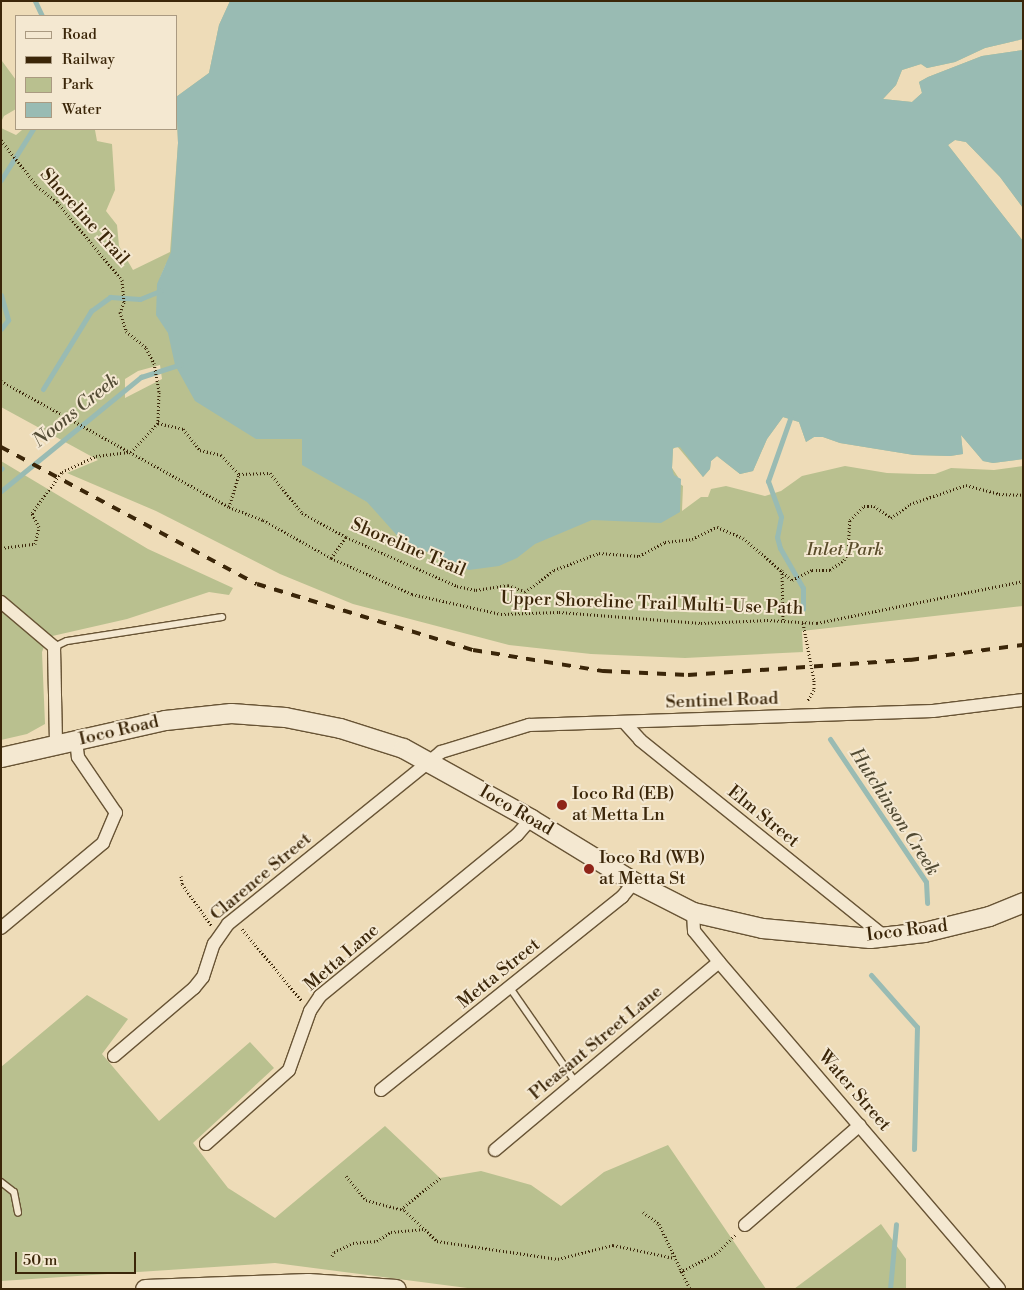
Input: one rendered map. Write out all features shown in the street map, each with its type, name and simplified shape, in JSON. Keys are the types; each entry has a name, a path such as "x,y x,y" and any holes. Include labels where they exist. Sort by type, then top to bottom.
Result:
{"main road":[{"name":"Ioco Road","path":"1,757 165,720 231,713 285,717 340,728 403,748 531,819 634,882 693,912 762,928 817,935 884,936 924,932 989,916 1023,902"},
{"path":"145,1289 308,1283 396,1289"}],"street":[{"path":"1,602 54,647 52,660 56,745"},
{"name":"Sentinel Road","path":"430,762 441,752 529,725 933,711 1023,700"},
{"name":"Elm Street","path":"624,722 640,740 884,936"},
{"path":"1,928 103,843 116,813 78,757 76,740"},
{"name":"Clarence Street","path":"114,1056 194,988 203,976 220,933 234,919 430,762"},
{"name":"Metta Lane","path":"206,1144 290,1070 310,1011 320,996 517,834 531,819"},
{"name":"Metta Street","path":"382,1090 622,897 634,882"},
{"name":"Water Street","path":"693,912 694,931 719,962 1000,1289"},
{"name":"Pleasant Street Lane","path":"495,1150 719,962"},
{"path":"745,1225 860,1125"}],"lane":[{"path":"54,647 67,641 222,617"},
{"path":"510,988 576,1083"},
{"path":"1,1182 14,1192 18,1213"}],"path":[{"name":"Shoreline Trail","path":"1,140 37,186 57,202 122,280 124,302 120,312 130,337 151,354 159,392 158,423"},
{"name":"Upper Shoreline Trail Multi-Use Path","path":"1,381 120,445 229,507 263,520 331,558 412,594 501,614 559,612 701,622 767,620 817,623 1023,581"},
{"path":"1,548 35,544 39,527 32,513 62,472 96,456 131,452 158,423 182,429 200,450 221,455 239,474 229,507"},
{"name":"Shoreline Trail","path":"239,474 270,473 302,513 346,537 457,586 486,588 508,585 522,592 529,591 554,570 599,553 638,556 665,542 692,539 713,528 722,527 743,538 782,569 792,580 807,572 830,570 844,560 848,553 850,520 864,506 874,506 891,518 915,502 966,485 999,494 1023,495"},
{"path":"331,558 346,537"},
{"path":"782,569 783,622"},
{"path":"798,716 814,690 814,680 803,623"},
{"path":"181,876 182,884 205,919 220,933"},
{"path":"234,919 310,1011"},
{"path":"346,1176 366,1200 404,1210 437,1241 558,1259 613,1246 674,1258"},
{"path":"404,1210 402,1208 440,1178"},
{"path":"643,1212 659,1224 680,1272 690,1289"},
{"path":"680,1272 717,1253 745,1225"},
{"path":"332,1256 334,1252 353,1243 377,1241 391,1232 425,1230"}],"green space":[{"name":"Inlet Park","path":"230,1 874,107 851,70 1023,39 985,48 955,62 927,68 921,64 902,70 896,85 883,99 912,102 922,93 919,82 928,77 982,56 1023,50 1023,208 1000,177 966,142 955,140 948,145 1023,241 1023,459 993,463 983,461 961,435 963,454 950,456 914,455 840,443 823,437 814,437 806,442 799,422 783,417 767,439 753,471 740,474 717,456 711,461 710,469 703,477 677,446 673,449 672,468 678,477 451,533 680,484 683,486 682,511 701,497 708,497 711,489 726,486 765,496 781,491 802,476 845,466 887,473 935,474 951,468 994,470 1023,466 1023,606 802,631 803,652 685,658 591,654 509,645 353,604 280,574 156,511 67,473 98,460 1,407 1,128 16,135 22,130 95,130 97,141 112,144 115,190 106,211 117,225 119,246 133,270 170,252 178,143 178,96 209,73 219,25","holes":["166,264 365,501 302,439 160,278","160,365 162,379 125,398 125,379 138,371"]},
{"path":"2,61 15,79 15,110 4,116 1,122"},
{"path":"1,461 148,549 233,588 229,595 209,592 127,619 48,637 42,652 45,724 27,734 1,740"},
{"path":"87,995 128,1019 102,1054 159,1121 250,1042 274,1068 193,1143 228,1188 275,1218 385,1126 440,1178 481,1171 531,1185 561,1206 604,1172 668,1145 766,1289 475,1289 275,1263 1,1281 1,1067"},
{"path":"881,1224 906,1259 906,1289 794,1289"}],"water":[{"path":"230,1 1023,1 1023,39 985,48 955,62 927,68 921,64 902,70 896,85 883,99 912,102 922,93 919,82 928,77 982,56 1023,50 1023,208 1000,177 966,142 955,140 948,145 1023,241 1023,459 993,463 983,461 961,435 963,454 950,456 914,455 840,443 823,437 814,437 806,442 799,422 783,417 767,439 753,471 740,474 717,456 711,461 710,469 703,477 680,447 673,448 672,468 674,475 681,479 680,512 661,523 592,520 535,544 517,558 499,566 469,570 402,541 367,502 302,465 302,439 256,439 195,401 175,365 168,333 156,315 157,284 171,252 178,143 178,96 209,73 219,25"}],"waterway":[{"path":"35,1 42,15"},
{"path":"1,180 32,130"},
{"path":"43,389 91,311 110,297 140,299 160,291"},
{"path":"1,295 8,320 1,329"},
{"name":"Noons Creek","path":"1,491 141,377 181,364"},
{"name":"Hutchinson Creek","path":"791,416 768,481 781,517 777,537 780,548 803,588 803,609"},
{"name":"Hutchinson Creek","path":"830,739 926,882 927,903"},
{"name":"Hutchinson Creek","path":"871,975 917,1027 914,1149"},
{"name":"Hutchinson Creek","path":"890,1289 896,1224"}],"railway":[{"path":"1,447 257,584 473,650 603,671 688,675 910,660 1023,645"}],"place":[{"name":"Ioco Rd (EB) at Metta Ln","path":"562,805"},
{"name":"Ioco Rd (WB) at Metta St","path":"589,869"}]}
